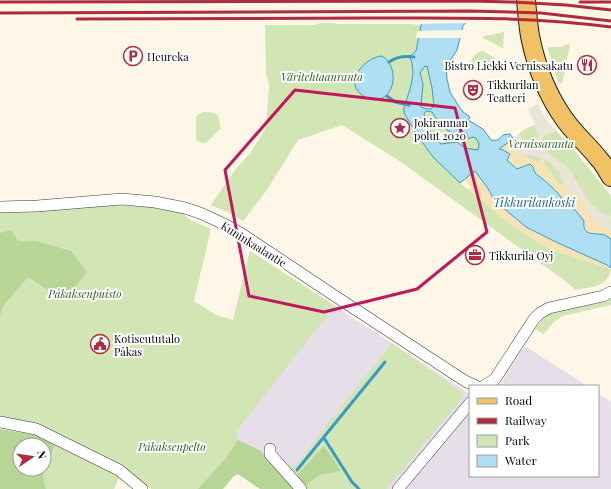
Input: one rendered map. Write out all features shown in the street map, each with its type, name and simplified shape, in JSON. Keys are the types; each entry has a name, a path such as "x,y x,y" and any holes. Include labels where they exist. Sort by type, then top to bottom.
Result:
{"main road":[{"path":"526,0 530,35 535,60 546,89 554,105 565,120 576,134 605,163 611,176"}],"street":[{"name":"Kuninkaalantie","path":"0,207 37,206 122,199 185,208 200,213 242,234 465,381 474,385"},
{"path":"486,385 495,379 534,319 540,313 549,308 603,296 611,292"},
{"path":"398,489 469,404"},
{"path":"0,422 36,429 119,470 142,489"},
{"path":"270,450 270,454 301,489"}],"highlighted area":[{"path":"295,90 390,102 455,108 487,232 417,289 324,312 249,296 225,170"}],"shaded area":[{"path":"538,104 546,120 556,131 544,136 541,143 544,149 569,169 590,203 601,213 611,216 611,220 609,222 611,225 611,231 592,218 584,202 564,185 559,171 545,159 527,155 525,156 518,153 514,148 518,144 514,139 519,134 528,146 534,145 534,140 539,137 528,109"},
{"path":"250,251 469,393 469,477 599,477 599,394 611,402 611,489 260,489 228,467 232,324"},
{"path":"525,346 585,385 500,385"}],"green space":[{"name":"Väritehtaanranta","path":"320,23 421,25 413,65 413,80 404,108 404,113 417,135 433,157 460,183 510,224 550,249 611,269 606,280 597,286 575,290 568,283 401,162 342,125 298,140 267,190 243,221 211,205 235,170 251,152 266,128 269,85 266,73 265,25 314,25"},
{"path":"504,32 503,49 483,38 484,36"},
{"path":"566,44 570,45 562,84 558,82 548,49 549,47 563,47"},
{"path":"483,51 498,60 498,63 476,71 470,63 476,53"},
{"path":"427,66 434,106 431,109 421,107 423,84 420,73 424,67"},
{"path":"426,110 432,112 446,129 458,134 461,131 476,138 479,144 478,150 465,148 457,143 441,144 430,130 424,114"},
{"path":"204,112 215,113 218,116 220,129 207,142 202,143 196,140 196,117"},
{"name":"Vernissaranta","path":"546,120 574,150 611,196 611,235 586,219 540,163 518,153 514,139 515,137 525,129"},
{"path":"122,205 153,207 182,213 192,221 211,229 194,301 216,315 233,320 250,251 335,306 237,430 238,440 206,489 151,489 127,470 52,440 52,437 45,437 0,419 0,213"},
{"path":"11,230 18,241 36,241 71,251 87,272 64,301 28,277 3,306 0,316 0,233"},
{"path":"611,299 611,305 562,316 554,322 544,334 535,329 543,318 553,312"},
{"path":"392,343 464,394 461,400 386,489 307,489 304,486 288,469 287,463 295,467","holes":["324,446 341,471 320,475 304,486"]},
{"path":"0,429 36,435 40,437 12,437 12,477 43,477 46,489 0,489"},
{"path":"238,440 261,451 287,478 295,489 260,489 238,474 233,477 223,489 198,489 225,459"},
{"path":"52,443 55,445 52,452"},
{"path":"55,445 120,476 114,489 46,489 43,477 52,477 52,452"},
{"path":"324,446 341,471 320,475 304,486 297,475"}],"sand":[{"path":"509,141 517,151 525,156 540,163 540,158 544,159 546,168 558,183 564,185 584,202 592,218 611,231 611,239 605,235 591,234 587,232 577,212 535,173 533,167 517,169 507,160 498,149"},
{"path":"475,171 495,201 526,227 607,265 611,269 550,249 510,224 469,190 470,187 464,179"}],"water":[{"name":"Tikkurilankoski","path":"422,20 466,22 463,26 457,50 446,67 450,92 463,112 470,117 468,120 483,129 491,140 498,140 503,135 510,134 518,145 514,148 509,142 499,149 510,154 507,160 517,169 530,164 535,173 577,212 584,221 585,230 587,232 605,235 611,239 611,268 526,227 495,201 475,171 460,183 433,157 417,135 404,113 413,70 410,57 416,51","holes":["427,66 434,106 431,109 421,107 423,84 420,73 424,67","426,111 432,112 439,123 449,131 458,134 462,131 467,134 469,139 472,137 476,138 479,144 478,150 465,148 457,142 441,144 430,130 424,114"]},
{"path":"382,56 392,69 392,85 389,92 384,97 376,100 367,98 357,90 355,82 356,77 358,72 366,63 372,59"}],"pier":[{"path":"423,0 467,0 468,23 419,24"},
{"path":"464,30 462,38 416,38 417,31"}],"waterway":[{"path":"389,62 401,57 414,57"},
{"path":"387,96 395,102 409,105"},
{"path":"297,470 385,362"},
{"path":"324,438 352,482 359,489"}],"railway":[{"path":"0,2 471,1 566,5 611,10"},
{"path":"580,2 611,2"},
{"path":"0,13 471,11 541,13 611,21"},
{"path":"77,19 489,18 581,23 611,27"}],"place":[{"name":"Heureka","path":"133,56"},
{"name":"Bistro Liekki Vernissakatu","path":"587,65"},
{"name":"Tikkurilan Teatteri","path":"473,90"},
{"name":"Jokirannan polut 2020","path":"400,128"},
{"name":"Tikkurila Oyj","path":"475,255"},
{"name":"Kotiseututalo Påkas","path":"100,344"}],"park label":[{"name":"Påkaksenpuisto","path":"85,293"},
{"name":"Påkaksenpelto","path":"172,446"}]}
